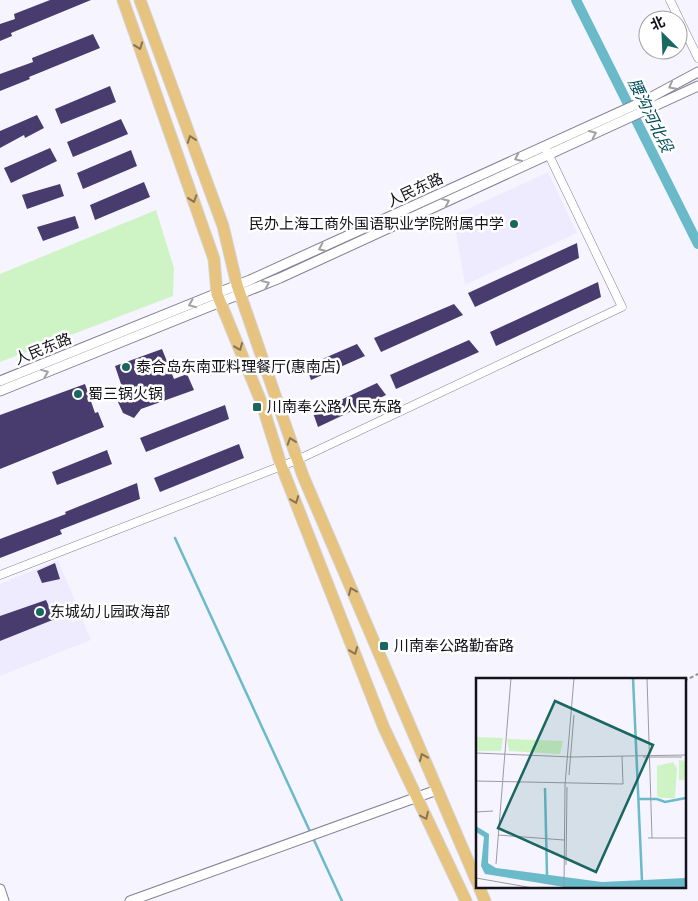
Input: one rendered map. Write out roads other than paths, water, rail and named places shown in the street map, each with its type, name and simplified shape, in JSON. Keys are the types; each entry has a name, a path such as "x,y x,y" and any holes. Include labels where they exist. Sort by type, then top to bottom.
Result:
{"main road":[{"path":"123,0 214,259 219,298 262,404 281,465 384,728 466,901"},
{"path":"140,0 223,226 239,290 297,460 476,880"},
{"path":"479,888 485,901"}],"street":[{"path":"670,0 698,58"},
{"name":"人民东路","path":"648,104 698,72"},
{"name":"人民东路","path":"0,381 239,290 612,120 648,104 698,86"},
{"path":"0,575 297,460 622,307 546,150"},
{"name":"人民东路","path":"0,391 219,298"},
{"path":"130,901 437,790"},
{"path":"0,889 4,901"}],"waterway":[{"name":"腰沟河北段","path":"576,0 698,244"},
{"path":"175,538 342,901"}],"place":[{"name":"民办上海工商外国语职业学院附属中学","path":"514,224"},
{"name":"泰合岛东南亚料理餐厅(惠南店)","path":"126,367"},
{"name":"蜀三锅火锅","path":"78,394"},
{"name":"川南奉公路人民东路","path":"257,407"},
{"name":"东城幼儿园政海部","path":"40,612"},
{"name":"川南奉公路勤奋路","path":"384,646"}]}
